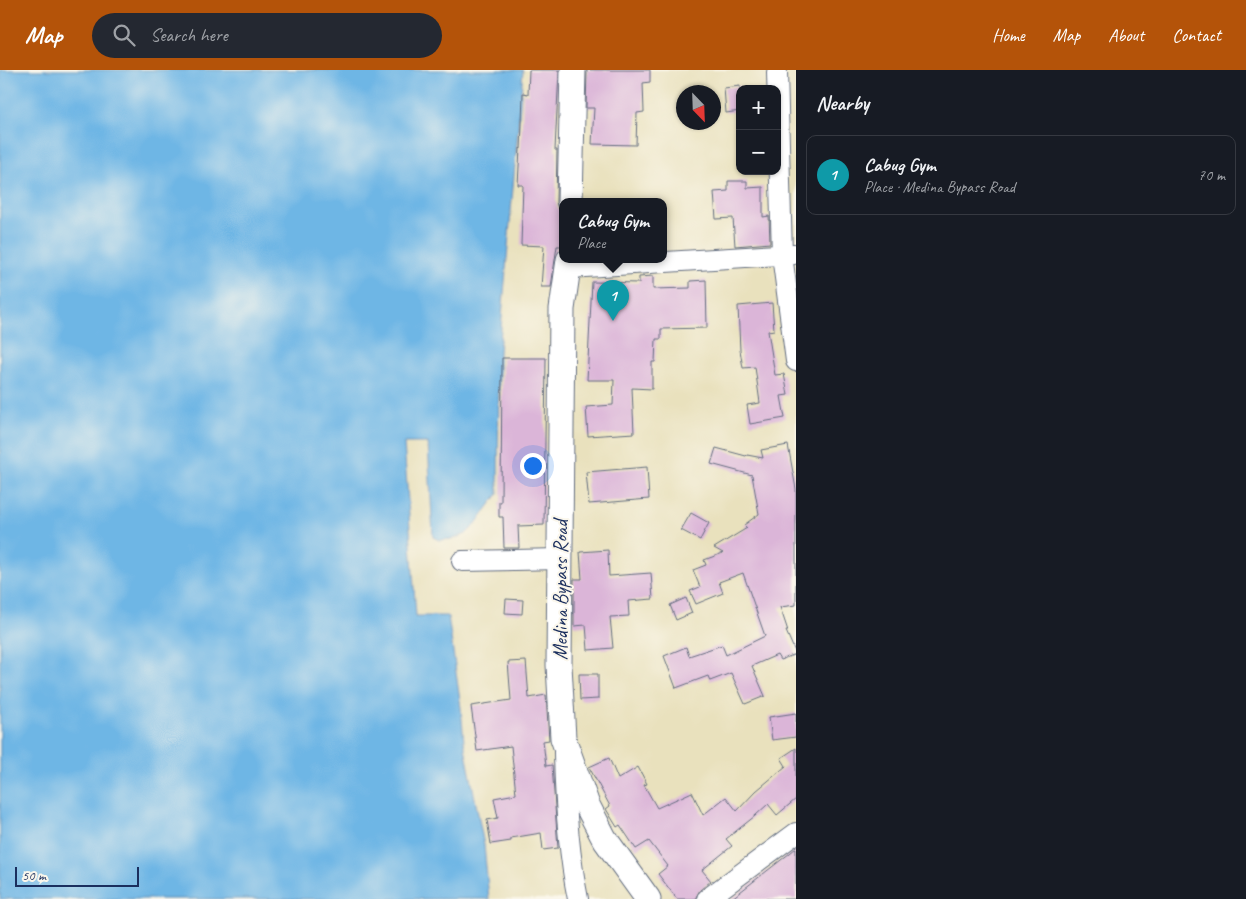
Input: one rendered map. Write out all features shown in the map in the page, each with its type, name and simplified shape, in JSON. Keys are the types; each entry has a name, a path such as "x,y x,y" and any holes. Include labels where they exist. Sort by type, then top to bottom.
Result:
{"main road":[{"path":"570,198 573,70"},
{"name":"Medina Bypass Road","path":"569,264 562,309 559,665 563,738 587,806 604,838 648,899"}],"street":[{"path":"777,72 796,361"},
{"path":"667,260 789,254"},
{"path":"569,264 591,263"},
{"path":"462,561 560,559"},
{"path":"563,738 568,825 578,899"},
{"path":"707,899 796,833"}],"water":[{"path":"0,70 523,70 499,352 498,494 466,534 453,539 439,540 433,537 428,443 404,443 416,616 448,616 464,742 484,845 489,899 0,899"}],"building":[{"path":"529,70 559,70 555,150 557,150 556,202 559,210 559,246 557,246 551,287 541,287 544,246 521,245 523,185 518,185 523,93 528,94"},
{"path":"587,70 650,70 650,82 643,83 644,112 637,113 636,145 592,144 594,108 586,108"},
{"path":"736,86 736,112 726,113 724,88"},
{"path":"728,181 747,181 747,188 763,187 763,217 769,216 770,243 735,246 733,218 716,219 714,192 728,191"},
{"path":"653,276 653,289 690,288 690,281 706,280 707,328 661,329 661,339 656,339 655,362 652,362 652,389 632,388 634,433 588,436 586,407 613,405 614,380 587,380 592,282 639,283 639,277"},
{"path":"772,303 774,330 768,331 775,375 784,374 788,395 781,396 785,418 750,424 747,405 760,403 755,367 743,368 740,350 738,306"},
{"path":"502,358 546,358 544,525 518,526 519,548 504,548 503,517 499,517 499,502 501,502"},
{"path":"788,445 796,489 796,605 780,607 788,631 786,631 796,654 780,660 777,655 752,666 765,696 745,704 731,673 710,681 708,676 676,688 664,656 686,647 689,656 722,645 726,655 765,636 743,573 719,582 723,593 696,604 690,591 700,587 693,570 706,565 704,560 723,553 714,548 747,528 744,525 759,514 752,475 711,464 716,448 746,456 763,458 761,450"},
{"path":"647,467 649,499 589,504 586,472"},
{"path":"691,513 709,523 700,540 681,530"},
{"path":"608,550 609,576 651,573 653,599 628,601 629,616 610,617 613,648 588,650 586,625 574,626 574,579 582,579 580,552"},
{"path":"686,598 692,613 676,620 670,605"},
{"path":"506,599 523,600 522,614 505,613"},
{"path":"526,661 529,698 546,695 549,740 543,741 546,766 552,765 558,848 543,850 541,833 511,838 511,841 491,844 487,820 498,818 494,798 516,794 511,746 477,751 471,706 511,700 508,662"},
{"path":"579,674 598,674 598,699 580,700"},
{"path":"796,713 796,737 772,740 769,717"},
{"path":"796,748 796,799 777,815 768,804 726,839 732,846 702,870 711,881 700,890 695,899 677,899 658,874 668,866 649,841 636,849 620,825 617,827 606,809 610,806 589,767 609,758 618,779 638,767 647,784 644,785 657,808 692,792 703,815 726,797 737,811 756,791 786,766 781,758"},
{"path":"796,848 796,899 731,899 790,853"}],"place":[{"name":"Cabug Gym","path":"613,321"}]}
